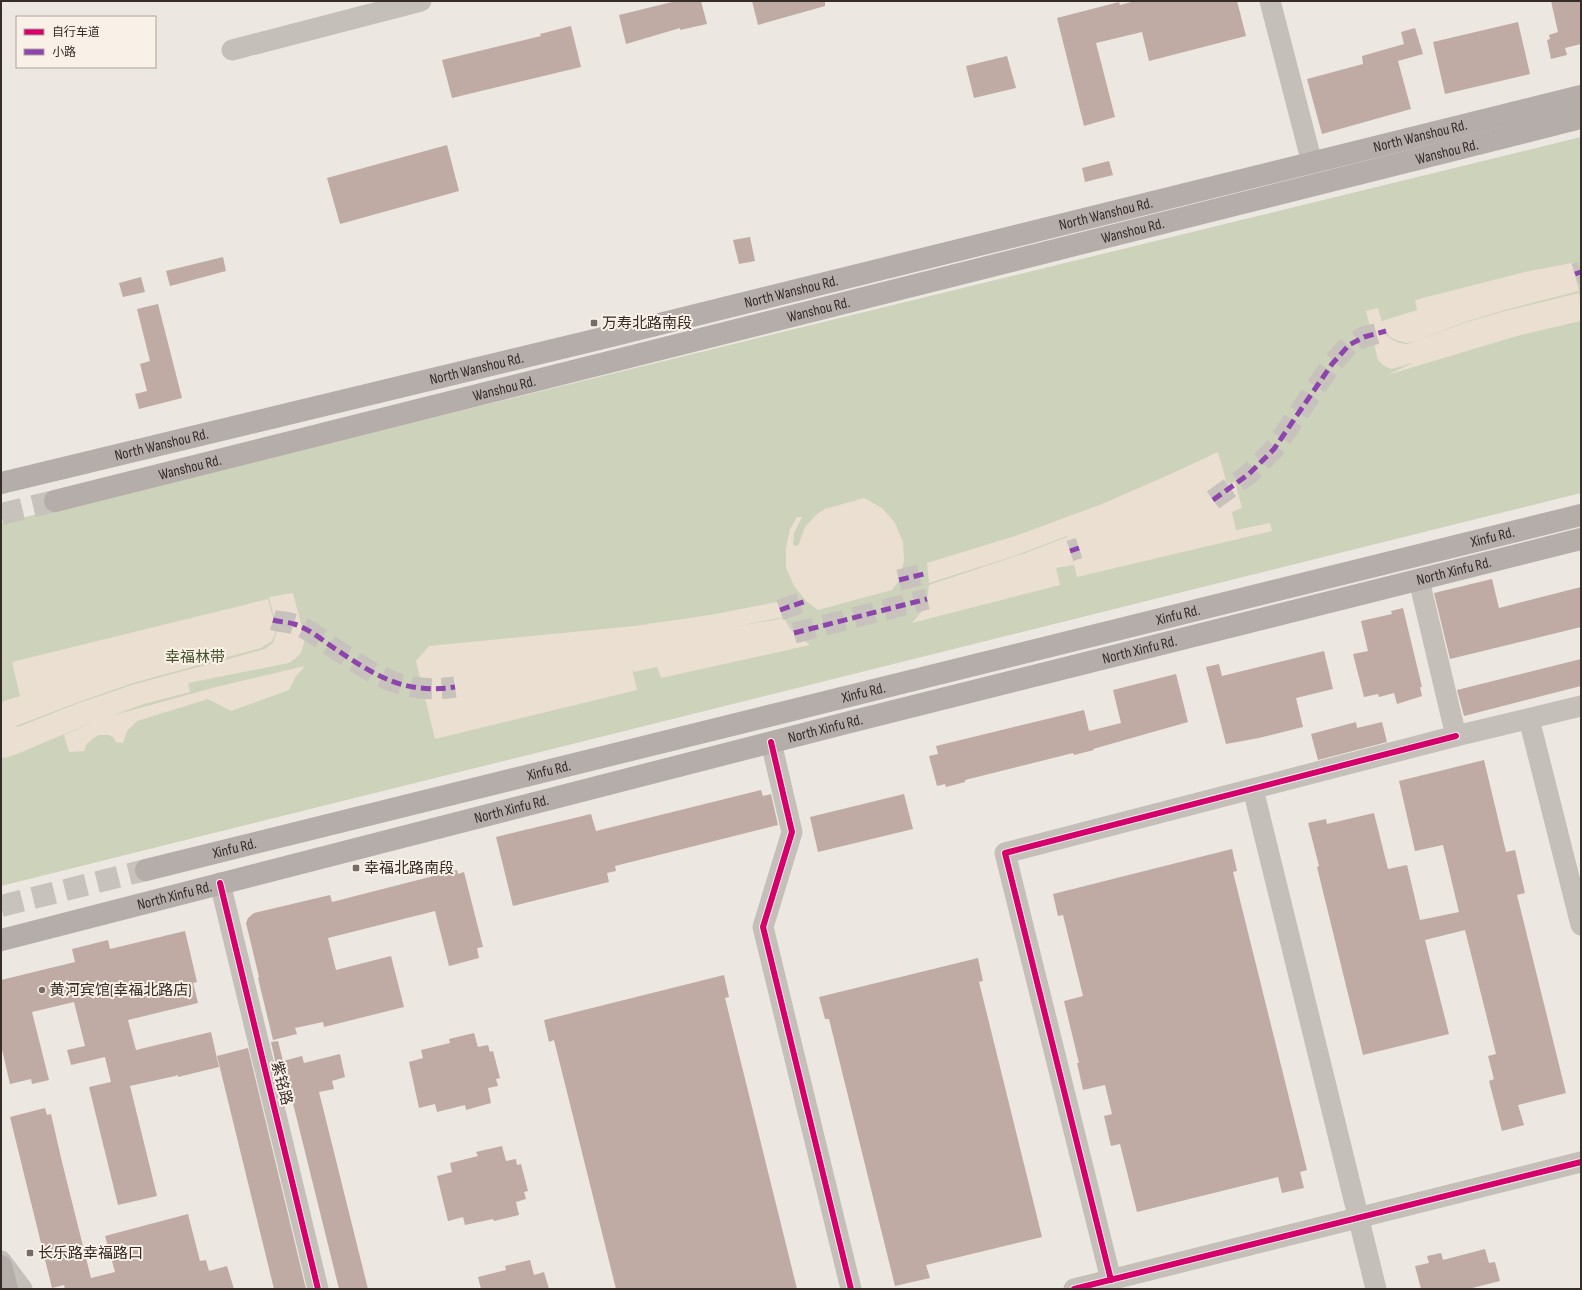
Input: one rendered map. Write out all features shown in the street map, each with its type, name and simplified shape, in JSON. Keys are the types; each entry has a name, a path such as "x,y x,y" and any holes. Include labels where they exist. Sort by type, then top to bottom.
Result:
{"main road":[{"name":"North Wanshou Rd.","path":"1,483 591,341 1581,96"},
{"name":"Wanshou Rd.","path":"55,501 1581,118"},
{"name":"Xinfu Rd.","path":"146,870 1581,515"},
{"name":"North Xinfu Rd.","path":"1,940 771,742 1581,539"},
{"path":"1,1266 7,1289"}],"street":[{"path":"232,50 421,1"},
{"path":"1270,1 1312,163"},
{"path":"1419,580 1456,736"},
{"path":"1111,1280 1005,853 1456,736 1581,706"},
{"path":"1529,719 1581,925"},
{"path":"771,742 792,832 763,927 851,1289"},
{"path":"1253,789 1376,1289"},
{"name":"紫铭路","path":"220,884 318,1289"},
{"path":"1074,1289 1581,1162"},
{"path":"1,1261 22,1289"}],"green space":[{"name":"幸福林带","path":"1581,137 1581,493 1,886 1,523"}],"shaded area":[{"path":"1572,263 1579,291 1505,310 1465,322 1407,343 1390,337 1384,329 1386,334 1391,339 1399,343 1407,344 1464,323 1505,311 1579,293 1581,301 1581,321 1517,336 1387,375 1413,363 1391,369 1384,366 1378,360 1366,311 1378,308 1383,326 1382,321 1417,310 1415,300 1525,272"},
{"path":"1218,452 1227,484 1235,482 1242,508 1232,512 1236,530 1270,523 1272,531 1077,577 1067,536 1011,557 929,583 927,563 1015,536 1102,504"},
{"path":"864,498 882,508 895,523 903,542 904,560 900,579 892,590 818,610 806,601 794,586 786,568 786,548 790,529 797,517 802,517 794,533 793,545 798,546 805,527 817,514 825,509"},
{"path":"1067,537 1074,565 1056,568 1060,585 912,623 923,610 927,599 929,585 1025,553"},
{"path":"293,593 305,639 301,653 295,659 289,663 188,683 190,692 144,704 114,715 216,687 305,666 296,676 289,690 231,711 208,699 137,721 127,731 123,743 116,742 113,737 108,735 99,735 86,745 84,751 69,752 64,735 93,722 17,754 5,758 1,757 1,702 20,696 12,662 268,599 275,625 275,634 272,641 261,648 133,683 16,726 18,727 76,704 135,684 265,649 273,643 276,634 276,625 269,597"},
{"path":"777,602 784,617 733,627 784,618 790,629 810,645 661,678 657,667 634,672 632,669 637,690 435,739 416,661 429,646 634,626 710,615"}],"building":[{"path":"676,1 701,1 707,24 680,30 680,28 626,44 619,15"},
{"path":"752,1 825,1 825,6 758,25"},
{"path":"1135,1 1237,1 1246,36 1149,61 1142,32 1096,43 1115,117 1084,126 1057,18 1119,2 1120,5"},
{"path":"1551,1 1581,1 1581,44 1565,48 1567,55 1551,59 1547,40 1550,39 1549,35 1558,32"},
{"path":"1518,22 1530,74 1445,94 1433,42"},
{"path":"571,26 581,67 452,98 442,60 541,36 540,34"},
{"path":"1415,28 1423,54 1398,61 1411,109 1322,134 1307,79 1363,64 1362,56 1404,44 1401,32"},
{"path":"1007,56 1016,88 974,98 966,66"},
{"path":"447,145 459,191 340,224 327,178"},
{"path":"1109,161 1113,175 1085,182 1082,168"},
{"path":"750,237 755,261 739,264 733,240"},
{"path":"223,257 226,271 170,286 166,271"},
{"path":"141,277 145,292 123,297 119,283"},
{"path":"158,304 182,398 139,409 135,394 147,391 140,364 150,361 137,309"},
{"path":"1492,579 1499,608 1581,587 1581,627 1450,659 1434,593"},
{"path":"1403,608 1422,687 1420,687 1422,696 1397,704 1394,693 1379,697 1378,694 1364,697 1353,654 1368,651 1361,621 1392,614 1391,611"},
{"path":"1324,651 1333,689 1296,698 1303,727 1259,738 1226,744 1206,667 1219,664 1222,676"},
{"path":"1581,659 1581,686 1464,716 1457,690"},
{"path":"1176,674 1188,722 1093,749 1094,750 1074,755 1073,753 965,780 965,782 946,787 945,784 937,786 929,756 938,754 936,746 1084,710 1089,731 1121,723 1113,690"},
{"path":"1356,722 1357,728 1382,722 1387,742 1318,760 1311,734"},
{"path":"1484,760 1506,852 1515,850 1525,893 1517,895 1566,1093 1518,1105 1524,1125 1502,1131 1489,1081 1494,1079 1488,1056 1496,1054 1465,930 1425,940 1449,1034 1363,1055 1317,867 1319,866 1308,823 1326,819 1327,824 1374,813 1388,869 1407,865 1420,920 1459,912 1443,845 1415,851 1399,781"},
{"path":"761,790 763,796 771,794 778,825 615,866 616,871 607,873 609,882 513,906 496,837 591,814 596,831"},
{"path":"904,794 913,829 818,852 810,817"},
{"path":"1232,849 1237,871 1233,872 1307,1170 1300,1172 1304,1188 1282,1193 1278,1177 1137,1212 1120,1144 1111,1146 1104,1116 1112,1114 1105,1085 1083,1090 1077,1063 1079,1063 1064,1001 1083,996 1063,915 1058,916 1053,894"},
{"path":"457,870 458,874 464,872 483,947 477,948 479,958 449,966 435,911 328,938 336,970 391,956 404,1007 324,1027 323,1022 295,1028 297,1034 273,1040 246,923 248,918 254,913 330,895 332,902"},
{"path":"185,931 197,982 193,983 198,1003 128,1020 136,1050 211,1032 219,1067 178,1077 178,1075 130,1086 157,1196 118,1205 89,1087 111,1082 105,1057 71,1065 67,1050 85,1046 74,1002 32,1012 49,1080 32,1084 31,1079 10,1084 1,1045 1,980 75,962 72,949 108,940 110,949"},
{"path":"978,958 983,981 979,982 1042,1237 926,1265 930,1278 895,1286 829,1019 825,1019 819,997"},
{"path":"724,975 729,997 725,998 797,1289 616,1289 554,1040 549,1042 544,1020"},
{"path":"474,1033 478,1047 488,1045 490,1052 493,1051 500,1078 496,1079 498,1086 488,1088 491,1103 466,1110 465,1105 437,1112 435,1104 419,1108 409,1062 423,1058 421,1050 450,1043 449,1039"},
{"path":"278,1041 283,1061 302,1056 304,1063 340,1054 345,1077 332,1081 334,1089 319,1092 368,1289 339,1289 284,1067 277,1069 271,1042"},
{"path":"248,1048 306,1289 274,1289 217,1056"},
{"path":"45,1108 47,1115 51,1114 91,1278 115,1272 105,1236 188,1214 200,1261 206,1260 209,1271 227,1266 234,1289 65,1289 64,1285 52,1288 10,1117"},
{"path":"502,1146 506,1161 516,1159 517,1165 521,1164 528,1191 524,1192 526,1199 516,1202 519,1215 494,1221 493,1219 465,1225 463,1217 448,1221 437,1176 452,1172 450,1163 478,1156 476,1152"},
{"path":"1485,1249 1489,1263 1495,1262 1500,1281 1468,1289 1421,1289 1415,1266 1429,1263 1427,1256 1441,1253 1443,1260"},
{"path":"530,1260 534,1275 544,1272 549,1289 481,1289 478,1277 506,1270 505,1266"}],"tunnel":[{"path":"1575,274 1581,272"},
{"path":"1213,500 1249,474 1274,449 1332,364 1349,345 1364,337 1386,331"},
{"path":"1,514 55,501"},
{"path":"1070,551 1079,548"},
{"path":"899,580 928,573"},
{"path":"794,633 927,599"},
{"path":"780,610 806,601"},
{"path":"273,620 292,623 304,628 361,665 389,680 419,688 436,689 455,687"},
{"path":"1,906 146,870"}],"marked path":[{"path":"1575,274 1581,272"},
{"path":"1213,500 1249,474 1274,449 1332,364 1349,345 1364,337 1386,331"},
{"path":"1070,551 1079,548"},
{"path":"899,580 928,573"},
{"path":"794,633 927,599"},
{"path":"780,610 806,601"},
{"path":"273,620 292,623 304,628 361,665 389,680 419,688 436,689 455,687"}],"cycle path":[{"path":"1111,1280 1005,853 1456,736"},
{"path":"771,742 792,832 763,927 851,1289"},
{"path":"220,883 318,1289"},
{"path":"1074,1289 1581,1162"}],"place":[{"name":"万寿北路南段","path":"594,323"},
{"name":"幸福北路南段","path":"356,868"},
{"name":"黄河宾馆(幸福北路店)","path":"42,990"},
{"name":"长乐路幸福路口","path":"30,1253"}]}
